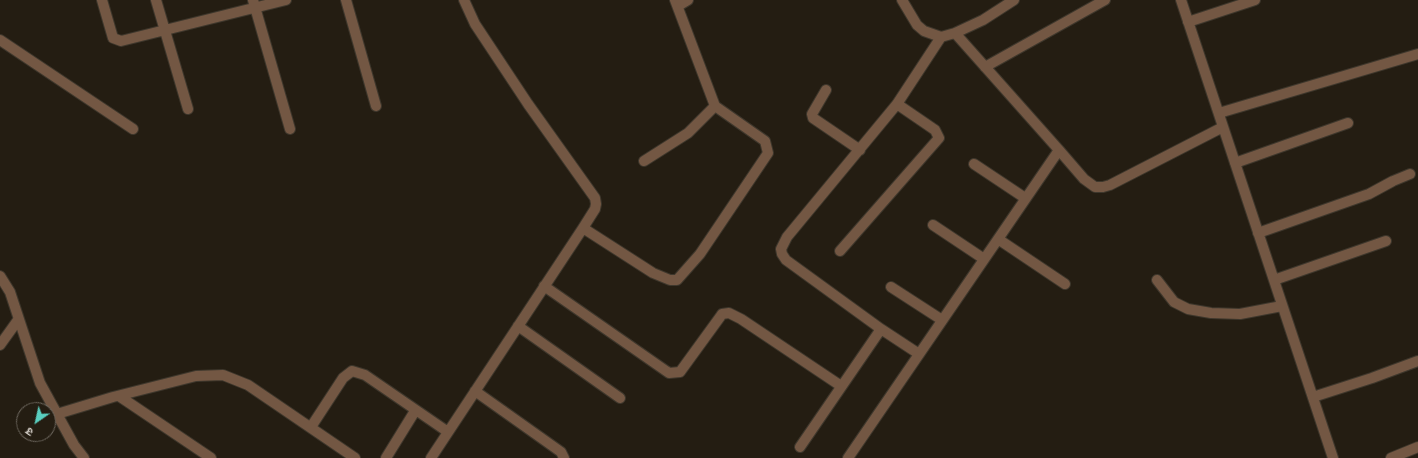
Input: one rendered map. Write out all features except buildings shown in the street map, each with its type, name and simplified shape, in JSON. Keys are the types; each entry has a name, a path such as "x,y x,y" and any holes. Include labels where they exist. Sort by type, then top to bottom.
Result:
{"street":[{"path":"102,0 111,34 116,41 166,30 254,4 286,0"},
{"path":"156,0 188,108"},
{"path":"346,0 376,106"},
{"path":"431,458 595,209 595,198 475,24 464,0"},
{"path":"583,228 653,273 670,280 678,280 700,254 768,153 765,141 715,106 676,3 688,0"},
{"path":"902,0 917,25 924,32 941,37 955,33 983,20 1014,0"},
{"path":"985,67 1105,0"},
{"path":"1181,0 1333,458"},
{"path":"1188,22 1255,0"},
{"path":"254,4 290,129"},
{"path":"955,33 1084,179 1095,187 1110,185 1223,127"},
{"path":"919,354 881,329 786,260 781,249 786,237 897,104 941,37"},
{"path":"0,40 133,129"},
{"path":"1219,113 1418,54"},
{"path":"826,90 812,114 812,118 860,150"},
{"path":"840,251 939,138 935,130 897,104"},
{"path":"644,161 688,133 715,106"},
{"path":"1235,163 1348,123"},
{"path":"848,458 1059,150"},
{"path":"974,164 1025,198"},
{"path":"1258,233 1370,194 1393,181 1410,174"},
{"path":"933,225 984,259"},
{"path":"998,238 1065,284"},
{"path":"1274,280 1386,241"},
{"path":"0,276 10,292 40,383 74,445 84,458"},
{"path":"1157,280 1174,302 1188,309 1211,313 1240,314 1282,306"},
{"path":"544,286 669,373 680,372 722,314 729,313 741,319 841,386"},
{"path":"891,287 942,320"},
{"path":"0,345 18,320"},
{"path":"518,326 620,398"},
{"path":"800,447 881,329"},
{"path":"1312,397 1372,378 1418,361"},
{"path":"311,427 343,378 352,371 365,375 448,432"},
{"path":"57,414 196,376 223,375 248,385 354,458"},
{"path":"475,391 562,452 564,458"},
{"path":"119,396 211,458"},
{"path":"386,458 416,411"},
{"path":"1391,458 1418,446"}]}
